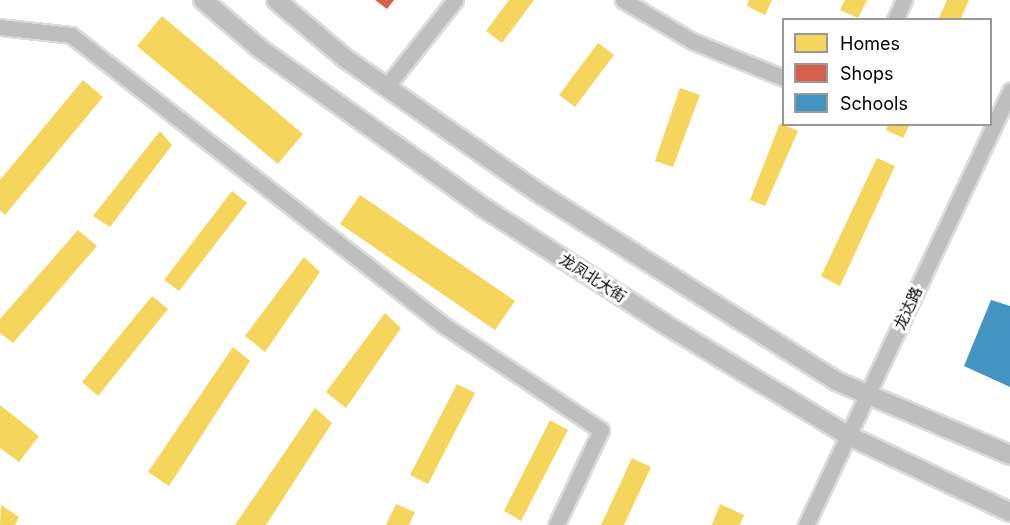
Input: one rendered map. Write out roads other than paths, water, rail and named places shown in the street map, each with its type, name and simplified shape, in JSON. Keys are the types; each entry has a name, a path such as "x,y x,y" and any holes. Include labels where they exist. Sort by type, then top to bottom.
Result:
{"main road":[{"name":"龙凤北大街","path":"203,0 259,48 484,208 847,435 1010,512"},
{"path":"276,0 346,59 542,195 836,381 1010,455"}],"street":[{"path":"386,87 455,0"},
{"path":"623,0 692,41 782,78"},
{"path":"896,18 904,0"},
{"path":"0,27 70,35 442,324 601,430 556,525"},
{"name":"龙达路","path":"806,525 1010,91"}]}
